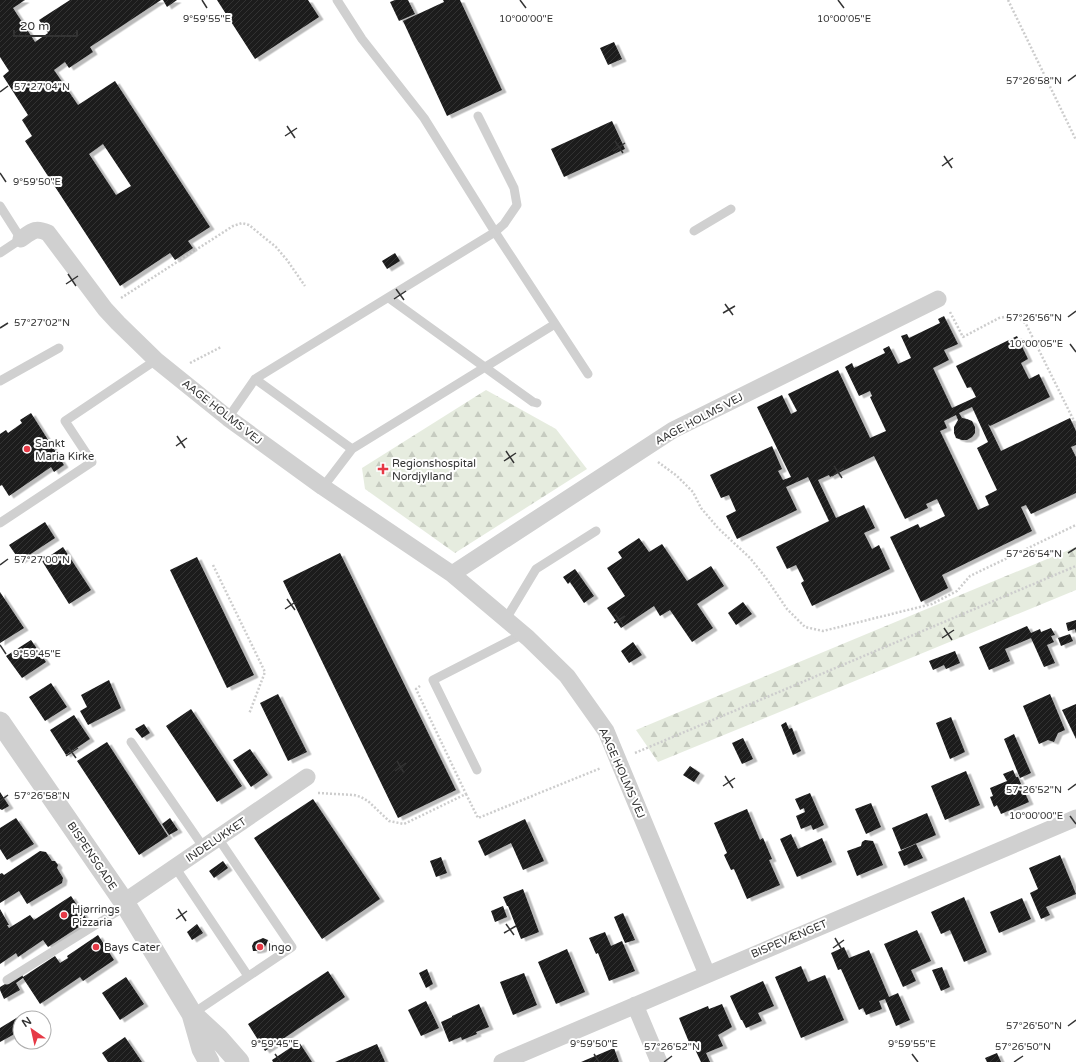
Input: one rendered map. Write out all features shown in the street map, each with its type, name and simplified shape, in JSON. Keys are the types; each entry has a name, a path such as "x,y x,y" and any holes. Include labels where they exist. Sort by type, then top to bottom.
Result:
{"street":[{"name":"AAGE HOLMS VEJ","path":"21,239 34,230 40,229 48,233 105,309 118,324 156,360 228,418 323,487 452,574 523,634 567,676 606,731 707,974"},
{"name":"AAGE HOLMS VEJ","path":"452,574 673,430 944,304"},
{"name":"BISPENSGADE","path":"0,722 125,904 192,1014 202,1049 209,1062"},
{"name":"INDELUKKET","path":"125,904 307,777"},
{"name":"BISPEVÆNGET","path":"502,1062 1076,818"},
{"path":"635,1005 659,1062"},
{"name":"BISPENSGADE","path":"192,1014 218,1038 239,1062"}],"lane":[{"path":"336,0 362,39 424,118 495,232 588,374"},
{"path":"228,418 255,379 389,298 495,232 504,224 517,206 514,188 478,116"},
{"path":"0,206 21,239 0,253"},
{"path":"694,231 731,209"},
{"path":"389,298 533,402 537,403"},
{"path":"323,487 352,449 555,324"},
{"path":"0,381 59,348"},
{"path":"0,523 92,462 65,421 156,360"},
{"path":"255,379 352,449"},
{"path":"506,619 536,569 596,531"},
{"path":"477,770 433,680 523,634"},
{"path":"131,742 204,848"},
{"path":"192,1014 292,947 218,838"},
{"path":"176,867 248,976"},
{"path":"7,980 125,904"}],"path":[{"path":"1008,0 1076,140"},
{"path":"105,309 233,226 242,223 249,225 276,247 305,286"},
{"path":"944,304 963,337 999,318 1014,315 1026,324 1076,425"},
{"path":"172,373 221,347"},
{"path":"642,450 677,476 693,492 701,508 718,528 750,558 766,578 787,609 805,627 823,631 932,604 957,591 970,576 1076,525"},
{"path":"213,564 265,672 249,714"},
{"path":"416,689 478,818 1076,566"},
{"path":"307,777 317,793 354,794 368,801 389,821 397,824 404,824 466,794"}],"green space":[{"path":"486,390 556,429 587,469 455,553 365,489 362,468"},
{"path":"1076,547 1076,590 658,762 636,730"}],"building":[{"path":"0,0 25,0 13,8 35,42 48,33 39,20 70,0 161,0 90,47 93,52 69,68 65,62 54,70 78,105 115,81 210,227 188,241 193,248 175,260 170,253 120,286 25,141 32,136 22,120 28,115 3,76 9,71 0,57","holes":["103,144 131,186 116,195 89,154"]},
{"path":"163,0 177,0 167,7"},
{"path":"217,0 308,0 319,17 255,59"},
{"path":"395,0 408,0 415,14 399,21 390,2"},
{"path":"443,0 460,0 502,90 447,116 403,21 444,2"},
{"path":"614,42 622,59 608,65 600,48"},
{"path":"612,121 625,149 564,177 551,149"},
{"path":"395,253 400,261 387,269 382,261"},
{"path":"944,316 958,344 944,350 949,360 933,368 952,408 976,397 971,387 967,388 956,366 1017,336 1028,359 1021,363 1029,379 1039,374 1050,397 990,426 988,424 1001,451 1070,418 1076,431 1076,445 1071,447 1076,457 1076,493 1031,514 1026,505 1021,507 1032,531 942,575 948,588 921,602 890,537 918,524 920,528 945,516 937,499 926,504 928,508 905,519 874,456 830,477 829,475 818,480 836,518 864,505 875,528 864,533 872,549 879,545 890,569 812,606 801,583 804,581 796,565 787,569 776,547 829,521 808,477 786,487 797,510 737,539 726,516 736,511 729,495 721,498 710,475 772,446 782,469 778,471 783,480 791,477 757,407 782,395 791,414 797,411 788,394 838,370 870,438 886,431 870,397 872,396 870,391 859,396 845,367 852,363 854,368 885,353 883,349 889,346 898,364 911,358 901,336 907,334 909,338 940,323 938,319","holes":["972,407 988,442 977,448 997,490 985,496 989,505 978,510 940,431 947,428 944,421 956,415 958,420 954,427 956,438 967,440 972,437 975,433 975,427 972,421 962,418 959,413"]},
{"name":"Sankt Maria Kirke","path":"31,413 64,465 54,472 51,467 9,496 2,485 0,486 0,434 6,430 8,433 22,423 20,420"},
{"path":"45,522 55,538 20,561 9,545"},
{"path":"639,538 649,552 662,544 687,581 711,566 724,586 697,604 713,628 692,642 670,610 660,616 654,606 621,628 607,608 625,596 607,568 622,558 618,552"},
{"path":"63,547 91,590 69,604 42,561"},
{"path":"340,553 456,790 398,818 283,581"},
{"path":"197,557 254,675 227,688 170,570"},
{"path":"575,569 594,596 584,603 570,582 568,584 563,577"},
{"path":"0,592 24,628 0,643"},
{"path":"743,602 752,614 736,625 728,613"},
{"path":"1076,620 1076,633 1075,629 1068,631 1066,623"},
{"path":"1027,626 1031,633 1040,629 1041,632 1051,628 1055,635 1051,636 1054,642 1047,645 1055,663 1044,667 1031,638 1005,649 1010,661 989,670 979,647"},
{"path":"1070,634 1073,641 1061,646 1058,638"},
{"path":"31,640 46,662 22,678 6,656"},
{"path":"633,642 642,655 629,663 621,651"},
{"path":"955,651 960,663 946,669 944,665 933,670 929,661"},
{"path":"109,680 121,708 88,725 80,711 87,707 81,695"},
{"path":"51,683 67,707 45,721 29,697"},
{"path":"278,694 307,752 288,761 260,703"},
{"path":"1050,694 1065,730 1058,733 1054,742 1048,740 1039,744 1023,706"},
{"path":"1076,704 1076,739 1062,710"},
{"path":"191,709 242,786 217,802 166,726"},
{"path":"74,715 90,739 66,755 50,730"},
{"path":"951,717 965,752 950,759 936,723"},
{"path":"786,722 789,729 792,728 801,751 793,755 781,725"},
{"path":"144,724 150,733 142,738 135,729"},
{"path":"1014,734 1031,773 1020,778 1004,739"},
{"path":"743,738 753,759 742,764 732,743"},
{"path":"107,742 168,836 139,855 77,761"},
{"path":"250,749 268,775 251,787 233,760"},
{"path":"690,766 700,773 694,782 683,775"},
{"path":"1013,770 1016,777 1018,777 1029,802 1001,814 997,805 994,807 990,797 993,796 990,788 1007,781 1003,774"},
{"path":"966,771 980,805 945,820 931,786"},
{"path":"0,792 9,806 2,810 0,809"},
{"path":"810,793 824,825 813,830 811,825 801,829 796,816 805,812 804,808 800,810 795,799"},
{"path":"313,799 380,899 322,939 254,838"},
{"path":"871,803 881,827 866,834 855,809"},
{"path":"747,809 760,840 763,838 772,859 769,860 780,885 747,899 734,869 731,870 724,855 727,853 714,823"},
{"path":"927,813 936,835 901,850 892,828"},
{"path":"16,818 34,844 7,860 0,849 0,828"},
{"path":"170,818 178,830 169,835 162,824"},
{"path":"525,819 544,861 523,870 511,843 485,856 478,841"},
{"path":"791,834 798,849 822,838 832,862 797,877 780,839"},
{"path":"865,840 873,841 883,865 857,876 847,851 861,846 862,842"},
{"path":"916,844 923,858 904,866 898,852"},
{"path":"40,851 46,852 52,861 55,861 58,865 57,868 63,878 62,883 27,904 19,891 0,903 0,874 2,873 4,875"},
{"path":"1060,855 1076,894 1046,907 1050,915 1041,919 1030,893 1038,889 1029,868"},
{"path":"441,857 447,873 436,877 430,861"},
{"path":"223,861 228,868 214,878 209,871"},
{"path":"523,889 539,932 521,939 503,897"},
{"path":"71,896 88,921 48,947 43,940 18,957 16,953 0,964 0,909 9,925 7,925 9,928 30,915 34,920"},
{"path":"964,897 987,952 964,962 950,930 941,934 931,912"},
{"path":"1022,898 1031,919 999,933 990,912"},
{"path":"503,906 507,917 495,922 491,911"},
{"path":"623,913 635,940 625,943 614,917"},
{"path":"197,924 203,933 192,940 187,932"},
{"path":"917,930 931,961 911,970 916,981 903,987 884,944"},
{"path":"605,932 611,946 622,941 635,971 609,981 598,953 596,954 589,938"},
{"path":"98,935 114,960 83,981 80,977 40,1004 23,978 16,983 20,990 4,999 0,987 22,974 23,977 55,956 60,963 68,958 67,956"},
{"path":"263,938 268,940 265,947 261,950 253,951 252,946 254,942"},
{"path":"844,947 849,958 869,950 889,997 898,993 910,1020 896,1026 885,999 879,1001 882,1009 866,1015 863,1008 859,1010 841,969 838,970 831,953"},
{"path":"567,949 585,992 556,1004 538,962"},
{"path":"801,966 808,982 825,975 844,1020 801,1038 775,977"},
{"path":"942,967 950,987 941,991 932,970"},
{"path":"427,969 433,984 426,988 419,973"},
{"path":"328,971 345,997 265,1051 248,1024"},
{"path":"524,973 537,1005 513,1015 500,982"},
{"path":"126,977 144,1004 120,1020 102,993"},
{"path":"763,981 774,1006 758,1013 762,1021 746,1028 730,996"},
{"path":"426,1001 439,1028 421,1036 408,1010"},
{"path":"479,1004 489,1027 462,1040 461,1037 449,1042 441,1022"},
{"path":"722,1004 732,1027 718,1035 723,1046 706,1053 710,1062 701,1062 693,1045 691,1047 679,1018 708,1006 709,1009"},
{"path":"12,1021 12,1035 0,1042 0,1028"},
{"path":"125,1037 142,1062 108,1062 102,1053"},
{"path":"299,1042 312,1062 273,1062 272,1060"},
{"path":"377,1044 385,1062 335,1062"},
{"path":"614,1048 619,1062 581,1062"},
{"path":"997,1053 1001,1062 987,1062 985,1058"}],"place":[{"name":"Sankt Maria Kirke","path":"27,449"},
{"name":"Regionshospital Nordjylland","path":"383,469"},
{"name":"Hjørrings Pizzaria","path":"64,915"},
{"name":"Bays Cater","path":"96,947"},
{"name":"Ingo","path":"260,947"}]}
